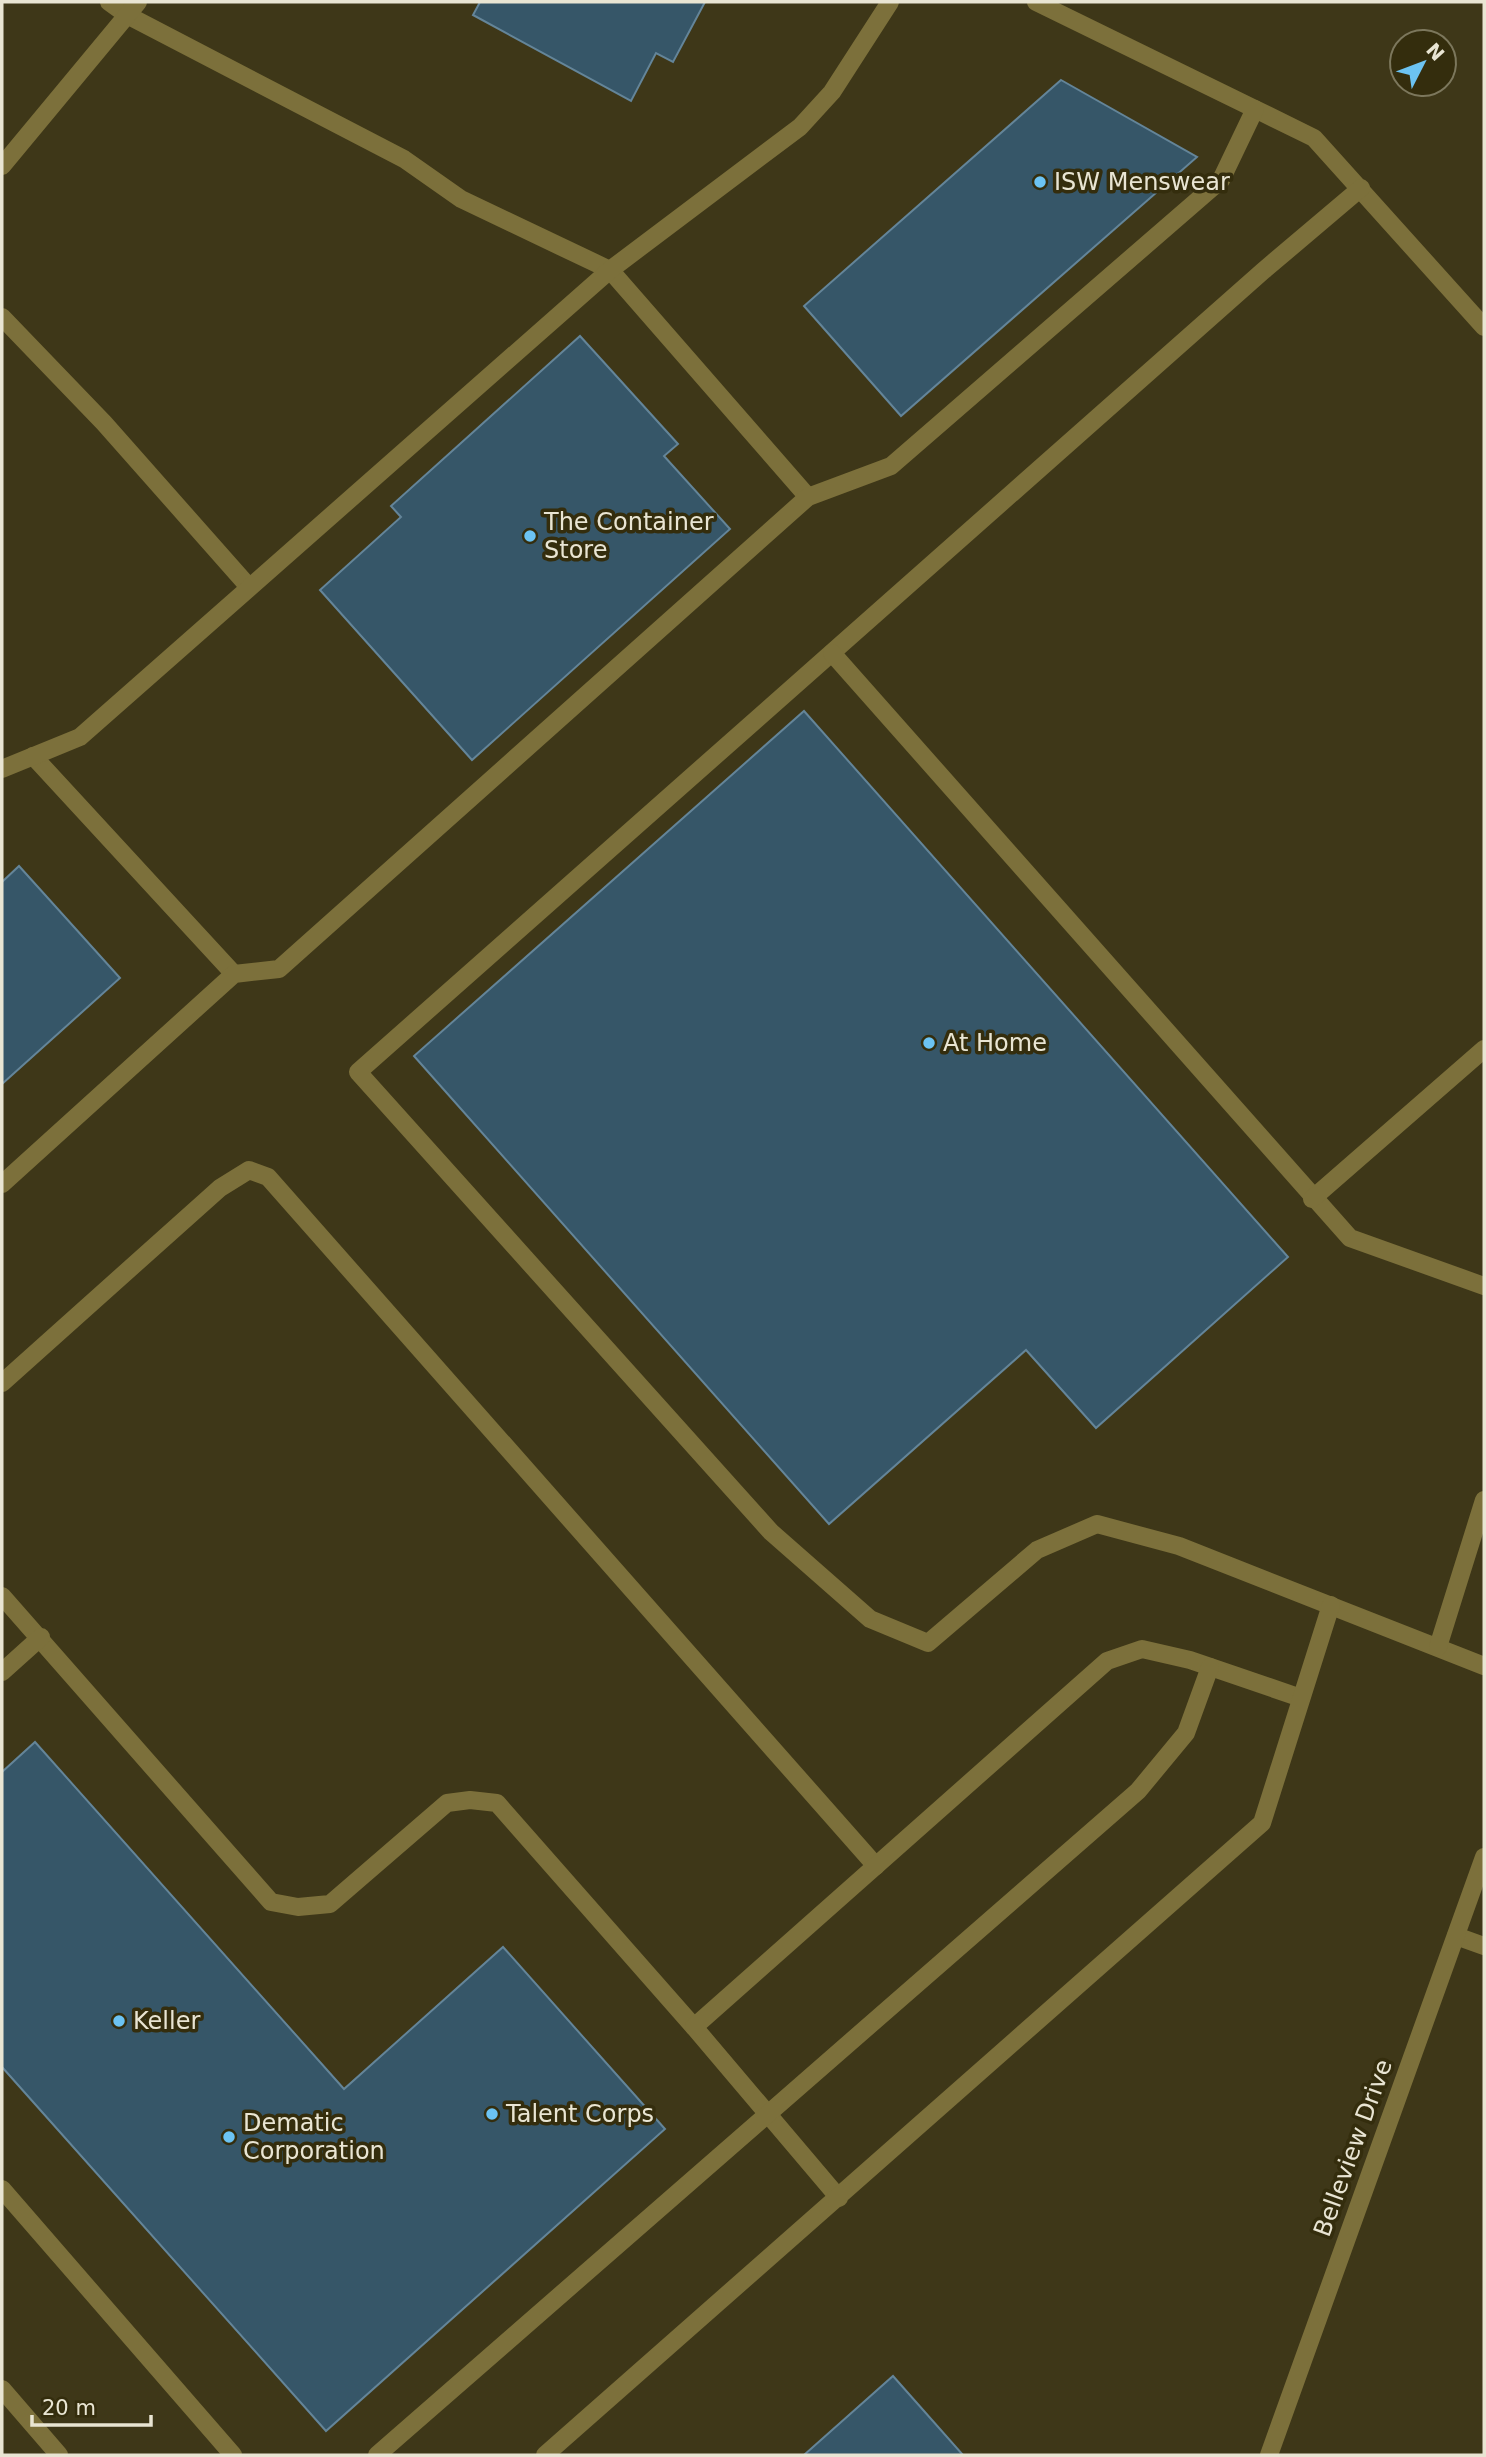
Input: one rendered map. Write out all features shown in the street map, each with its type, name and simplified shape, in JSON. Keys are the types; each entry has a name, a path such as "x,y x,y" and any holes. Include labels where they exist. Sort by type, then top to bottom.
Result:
{"street":[{"path":"109,2 132,8 404,159 461,199 610,270 808,497"},
{"path":"2,769 80,737 610,270 800,127 832,92 890,2"},
{"path":"1036,2 1314,138 1484,327"},
{"path":"2,166 132,8"},
{"path":"2,1184 234,974 279,969 808,497 891,466 1222,180 1255,109"},
{"path":"1361,188 358,1072 771,1532 870,1619 928,1643 1037,1550 1097,1524 1179,1546 1484,1666"},
{"path":"2,317 104,423 249,587"},
{"path":"832,653 1312,1199 1350,1238 1484,1286"},
{"path":"33,756 234,974"},
{"path":"1312,1199 1484,1049"},
{"path":"2,1383 220,1188 249,1170 268,1177 876,1866"},
{"path":"1438,1647 1484,1500"},
{"path":"3,1595 271,1902 298,1907 330,1904 447,1802 470,1800 497,1803 694,2027 839,2198"},
{"path":"545,2455 1262,1823 1331,1605"},
{"path":"2,1672 40,1637"},
{"path":"694,2027 1107,1661 1142,1649 1210,1667 1301,1698"},
{"path":"377,2455 1138,1791 1186,1733 1210,1667"},
{"name":"Belleview Drive","path":"1269,2455 1484,1857"},
{"path":"1456,1936 1484,1946"},
{"path":"2,2189 233,2455"},
{"path":"2,2389 59,2455"}],"building":[{"path":"480,2 705,2 673,62 656,53 631,101 473,15"},
{"path":"1061,80 1197,157 901,416 804,306"},
{"path":"580,336 678,444 664,456 730,529 472,760 320,590 401,517 391,506"},
{"path":"804,711 1288,1257 1096,1428 1026,1350 829,1524 414,1056"},
{"path":"19,866 120,978 2,1084 2,882"},
{"path":"35,1742 344,2089 503,1947 665,2129 326,2431 2,2067 2,1772"},
{"path":"893,2376 963,2455 804,2455"}],"place":[{"name":"ISW Menswear","path":"1040,182"},
{"name":"The Container Store","path":"530,536"},
{"name":"At Home","path":"929,1043"},
{"name":"Keller","path":"119,2021"},
{"name":"Talent Corps","path":"492,2114"},
{"name":"Dematic Corporation","path":"229,2137"}]}
